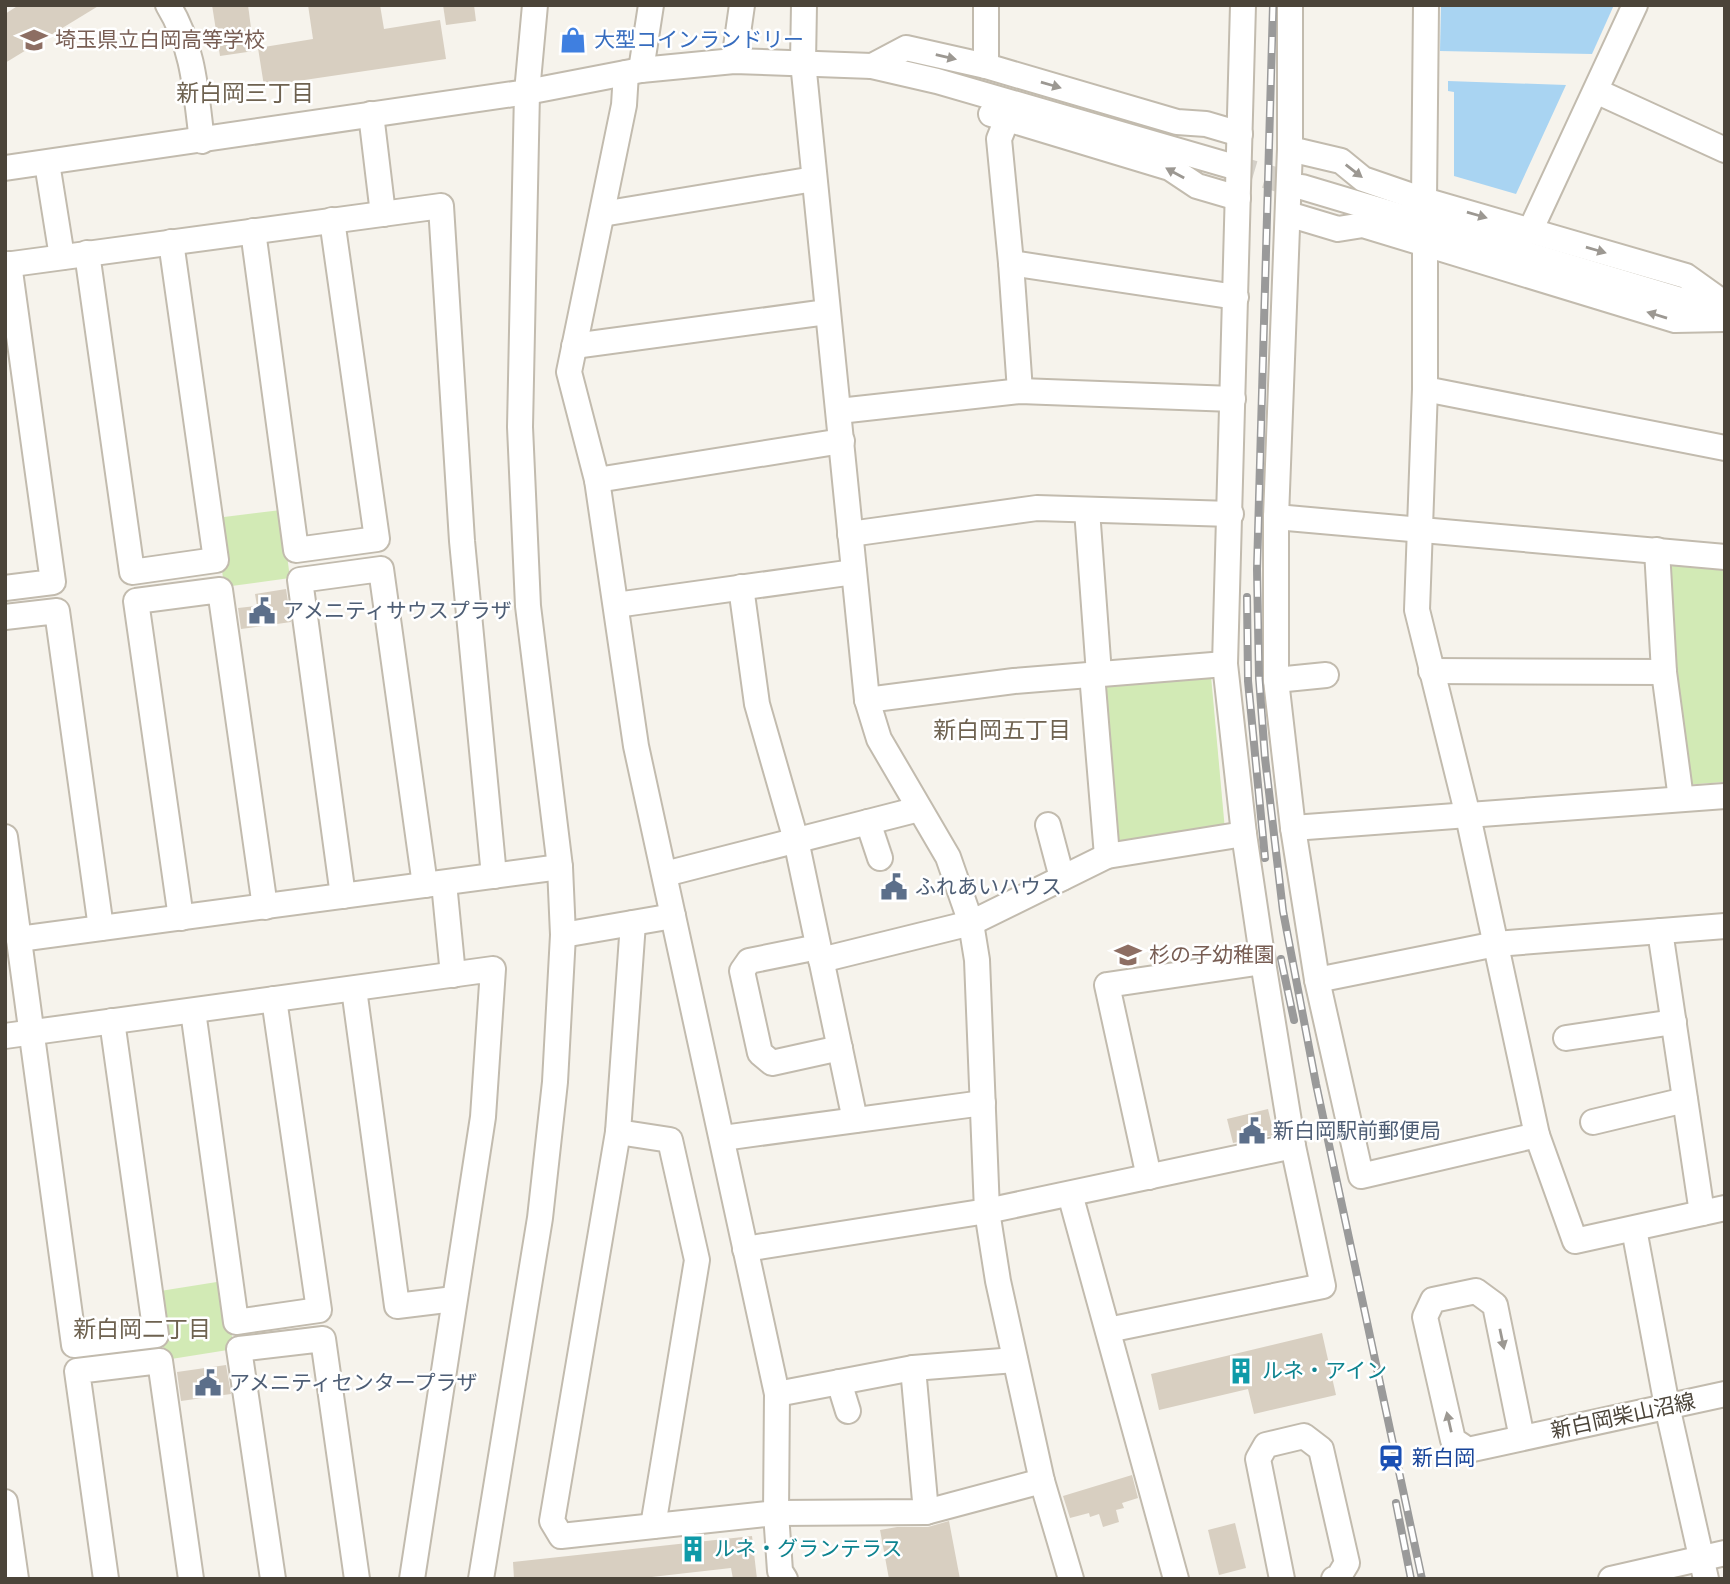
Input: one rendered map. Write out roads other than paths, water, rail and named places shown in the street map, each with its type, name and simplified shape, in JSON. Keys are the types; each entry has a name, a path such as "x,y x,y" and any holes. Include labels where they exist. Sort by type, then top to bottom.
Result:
{"street":[{"path":"168,5 178,21 192,62 202,141"},
{"path":"481,1579 540,1218 555,1082 563,935 560,867 528,606 520,427 527,92 534,5"},
{"path":"651,5 624,105 569,372 597,480 636,746 777,1394 776,1513 780,1571 785,1579"},
{"path":"734,61 741,5"},
{"path":"804,5 803,62 867,701 879,739 948,857 971,923 977,960 987,1211 998,1281 1042,1481 1072,1579"},
{"path":"986,5 986,66"},
{"path":"1108,1330 1323,1286 1293,1146 1263,961 1244,834 1225,664 1243,5"},
{"path":"1290,5 1290,149 1276,517 1276,680 1293,828 1317,980 1361,1175 1537,1135"},
{"path":"1424,200 1426,5"},
{"path":"1530,230 1635,5"},
{"path":"872,66 906,48 986,66 1177,122 1206,124 1240,134"},
{"path":"5,169 527,92 634,71 734,61 872,66 937,81 1231,166"},
{"path":"872,66 893,86 1170,168 1197,186 1238,198"},
{"path":"1596,91 1725,150"},
{"path":"371,114 383,214"},
{"path":"1007,119 999,139 1020,391"},
{"path":"1290,149 1341,161 1363,179 1424,200 1686,276 1725,304"},
{"path":"47,163 62,257"},
{"path":"602,214 814,179"},
{"path":"1302,187 1725,313"},
{"path":"5,588 53,582 7,264 442,206 462,541 494,876"},
{"path":"1288,214 1338,229 1363,225 1675,320 1725,319"},
{"path":"253,231 296,550 377,539 332,220"},
{"path":"88,253 132,572 216,560 171,242"},
{"path":"1425,244 1425,389 1418,610 1468,816 1537,1135 1575,1241 1713,1210 1685,1100 1660,931"},
{"path":"1011,264 1236,296"},
{"path":"574,346 827,312"},
{"path":"1425,389 1725,448"},
{"path":"839,411 1020,391 1233,399"},
{"path":"597,480 842,442"},
{"path":"850,534 1037,508 1231,514"},
{"path":"1087,510 1107,856"},
{"path":"1276,517 1725,557"},
{"path":"1657,550 1664,672 1681,799"},
{"path":"343,896 300,580 381,569 434,884 453,975"},
{"path":"616,605 854,572"},
{"path":"741,587 757,704 796,841 855,1120"},
{"path":"181,918 136,601 220,590 265,906"},
{"path":"5,617 57,611 101,928"},
{"path":"867,701 1014,681 1225,664"},
{"path":"1431,671 1664,672"},
{"path":"1276,680 1326,675"},
{"path":"1293,828 1725,796"},
{"path":"665,874 919,809"},
{"path":"869,822 880,858"},
{"path":"1048,825 1062,878"},
{"path":"840,1048 772,1063 760,1053 742,971 749,961 820,953 971,923 1107,856 1244,834"},
{"path":"5,837 74,1345 156,1335 112,1021"},
{"path":"19,939 560,867"},
{"path":"563,935 673,916"},
{"path":"633,923 618,1132 552,1521 561,1536 776,1513 926,1511 1042,1481"},
{"path":"1317,980 1496,944 1725,926"},
{"path":"1149,1177 1107,985 1263,961"},
{"path":"5,1036 493,969 483,1116 412,1579"},
{"path":"355,989 397,1306 454,1299"},
{"path":"193,1011 236,1322 319,1310 274,999"},
{"path":"1566,1038 1674,1022"},
{"path":"1593,1122 1685,1100"},
{"path":"723,1138 982,1102"},
{"path":"618,1132 670,1140 697,1260 653,1526"},
{"path":"746,1249 987,1211 1293,1146"},
{"path":"1070,1194 1176,1579"},
{"path":"1611,1579 1711,1563 1667,1406 1634,1229"},
{"name":"新白岡柴山沼線","path":"1522,1438 1495,1305 1476,1291 1433,1300 1425,1317 1453,1440 1468,1450 1725,1394"},
{"path":"273,1579 239,1349 323,1339 357,1579"},
{"path":"777,1394 913,1368 1015,1360"},
{"path":"106,1579 77,1371 160,1362 191,1579"},
{"path":"913,1368 926,1511"},
{"path":"839,1382 848,1411"},
{"path":"1282,1579 1258,1459 1266,1445 1304,1436 1321,1449 1347,1563 1338,1578 1334,1579"},
{"path":"5,1502 16,1579"}],"water":[{"path":"1441,5 1614,5 1592,54 1440,51"},
{"path":"1448,81 1566,85 1516,194 1454,176 1454,92 1448,91"}],"tunnel":[{"path":"1231,166 1302,187"}],"railway":[{"path":"1273,5 1257,569 1259,678 1265,758 1283,911 1316,1084 1422,1579"},
{"path":"1247,597 1248,681 1265,858"},
{"path":"1281,959 1294,1020"},
{"path":"1396,1503 1411,1579"}],"place":[{"name":"埼玉県立白岡高等学校","path":"34,40"},
{"name":"大型コインランドリー","path":"573,40"},
{"name":"アメニティサウスプラザ","path":"262,611"},
{"name":"ふれあいハウス","path":"894,887"},
{"name":"杉の子幼稚園","path":"1128,955"},
{"name":"新白岡駅前郵便局","path":"1252,1131"},
{"name":"ルネ・アイン","path":"1241,1371"},
{"name":"アメニティセンタープラザ","path":"208,1383"},
{"name":"新白岡","path":"1391,1458"},
{"name":"ルネ・グランテラス","path":"693,1549"}],"district":[{"name":"新白岡三丁目","path":"245,93"},
{"name":"新白岡五丁目","path":"1002,730"},
{"name":"新白岡二丁目","path":"142,1329"}]}
